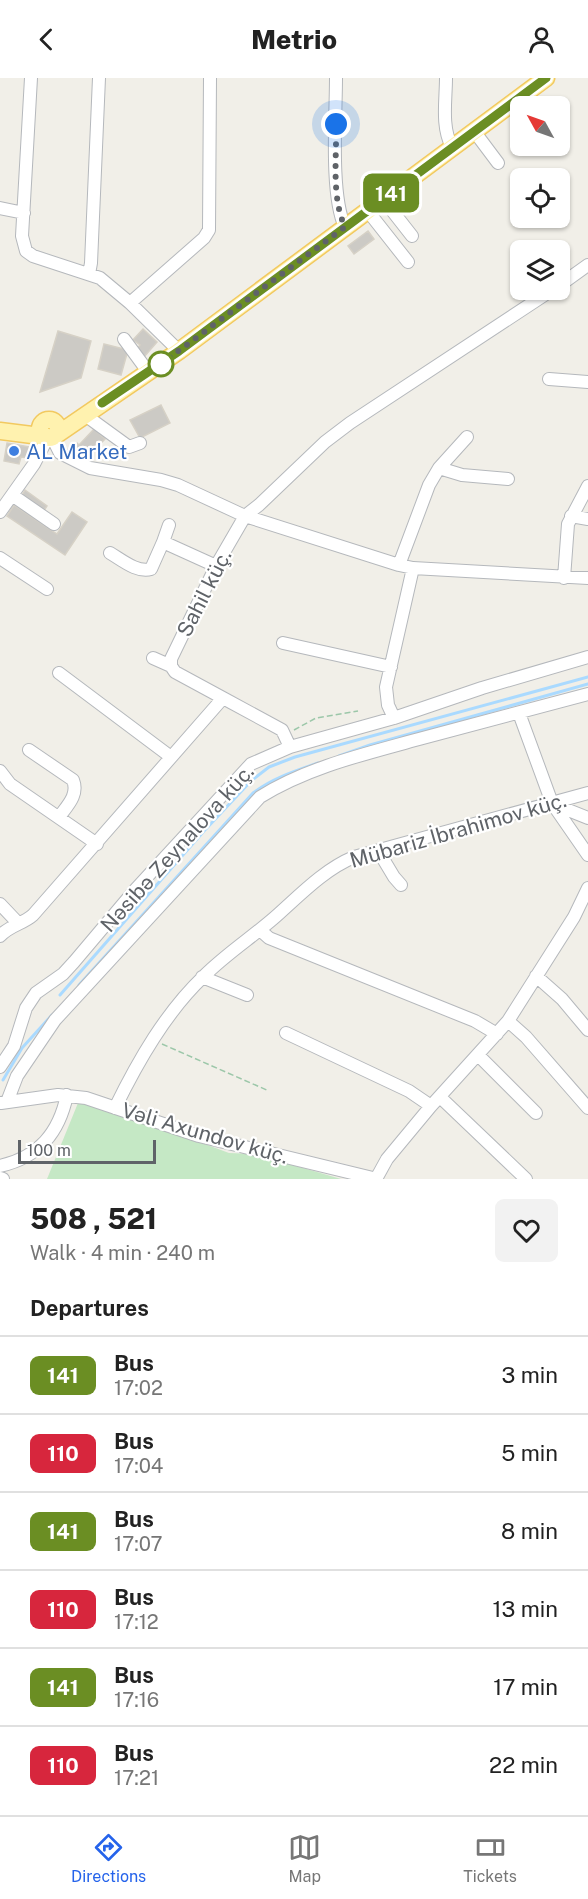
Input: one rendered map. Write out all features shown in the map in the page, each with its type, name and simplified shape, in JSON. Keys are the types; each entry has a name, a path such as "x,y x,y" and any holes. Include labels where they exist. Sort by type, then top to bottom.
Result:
{"main road":[{"path":"0,430 50,430 85,415 149,373 546,78"},
{"path":"50,430 102,403"}],"street":[{"path":"32,78 22,236 26,251 33,256 100,278 130,303 179,351"},
{"path":"89,274 92,251 99,78"},
{"path":"130,303 204,238 209,230 210,78"},
{"path":"336,78 337,195 340,215 345,227"},
{"path":"446,78 445,127 447,139 452,147"},
{"path":"474,131 498,163"},
{"path":"383,199 412,236"},
{"path":"0,208 24,213"},
{"path":"367,210 408,261"},
{"path":"570,278 588,265"},
{"name":"Sahil küç.","path":"171,666 171,659 216,566 245,516 325,442 350,423 537,300"},
{"path":"124,339 149,373"},
{"path":"549,379 588,382"},
{"path":"85,415 129,447 140,443"},
{"path":"50,430 60,453 90,468 178,485 245,516 399,565 413,568 588,578"},
{"path":"0,512 34,464 50,430"},
{"path":"399,565 429,485 439,468 467,437"},
{"path":"439,468 462,475 508,478"},
{"path":"564,578 567,533 571,516 588,486"},
{"path":"12,495 54,524"},
{"path":"571,516 588,519"},
{"path":"110,554 139,569 145,571 151,569 169,525"},
{"path":"163,542 216,566"},
{"path":"0,558 47,589"},
{"path":"394,718 386,696 413,568"},
{"path":"283,643 391,667"},
{"name":"Nəsibə Zeynalova küç.","path":"0,1067 14,1046 26,1008 36,993 74,962 134,891 201,820 242,771 251,764 287,741 394,718 482,688 588,657"},
{"path":"153,658 274,725 287,741"},
{"path":"59,673 171,757"},
{"path":"3,1103 17,1076 55,1020 260,797 279,785 317,769 366,753 588,694"},
{"path":"0,936 18,922 33,915 223,698"},
{"path":"519,712 552,803 588,855"},
{"path":"29,750 73,780 76,786 74,797 59,817"},
{"path":"0,771 10,784 97,844"},
{"name":"Mübariz İbrahimov küç.","path":"115,1108 153,1040 202,977 328,871 354,857 588,793"},
{"path":"552,803 588,818"},
{"path":"379,852 401,885"},
{"path":"377,1179 387,1159 508,1021 574,917 588,888"},
{"path":"0,904 18,922"},
{"path":"260,930 269,938 475,1021 497,1034"},
{"path":"536,976 562,999 588,1030"},
{"path":"202,977 247,995"},
{"path":"508,1021 526,1037 588,1108"},
{"path":"286,1034 408,1091 436,1101 526,1179"},
{"path":"478,1055 536,1113"},
{"path":"0,1166 24,1158 47,1140 56,1129 67,1095"},
{"name":"Vəli Axundov küç.","path":"3,1103 67,1095 93,1100 199,1136 377,1179"}],"path":[{"path":"287,741 316,718 358,711"},
{"path":"153,1040 269,1091"}],"green space":[{"path":"92,1102 229,1153 255,1154 341,1179 47,1179 78,1103"}],"building":[{"path":"368,231 374,239 354,254 348,246"},
{"path":"143,329 157,342 144,357 136,350 140,345 133,340"},
{"path":"58,331 91,341 81,378 40,392"},
{"path":"104,344 128,350 121,375 98,369"},
{"path":"161,405 170,423 140,438 130,420"},
{"path":"94,429 105,439 89,455 92,458 89,463 68,452 77,443 79,445"},
{"path":"7,443 30,447 28,458 21,457 19,464 4,461"},
{"path":"25,490 47,506 43,512 21,497"},
{"path":"14,505 57,534 72,512 87,522 65,555 7,516"}],"waterway":[{"path":"60,995 204,831 251,781 269,767 295,757 588,677"},
{"path":"339,756 370,745 588,684"},
{"path":"79,985 253,793 276,779 318,763"},
{"path":"3,1080 22,1048 52,1015"}],"bus line":[{"name":"141","path":"102,403 135,383 179,351 546,78"}],"place":[{"name":"AL Market","path":"14,451"}],"route":[{"path":"161,364 345,227 340,215 337,195 336,124"}]}
